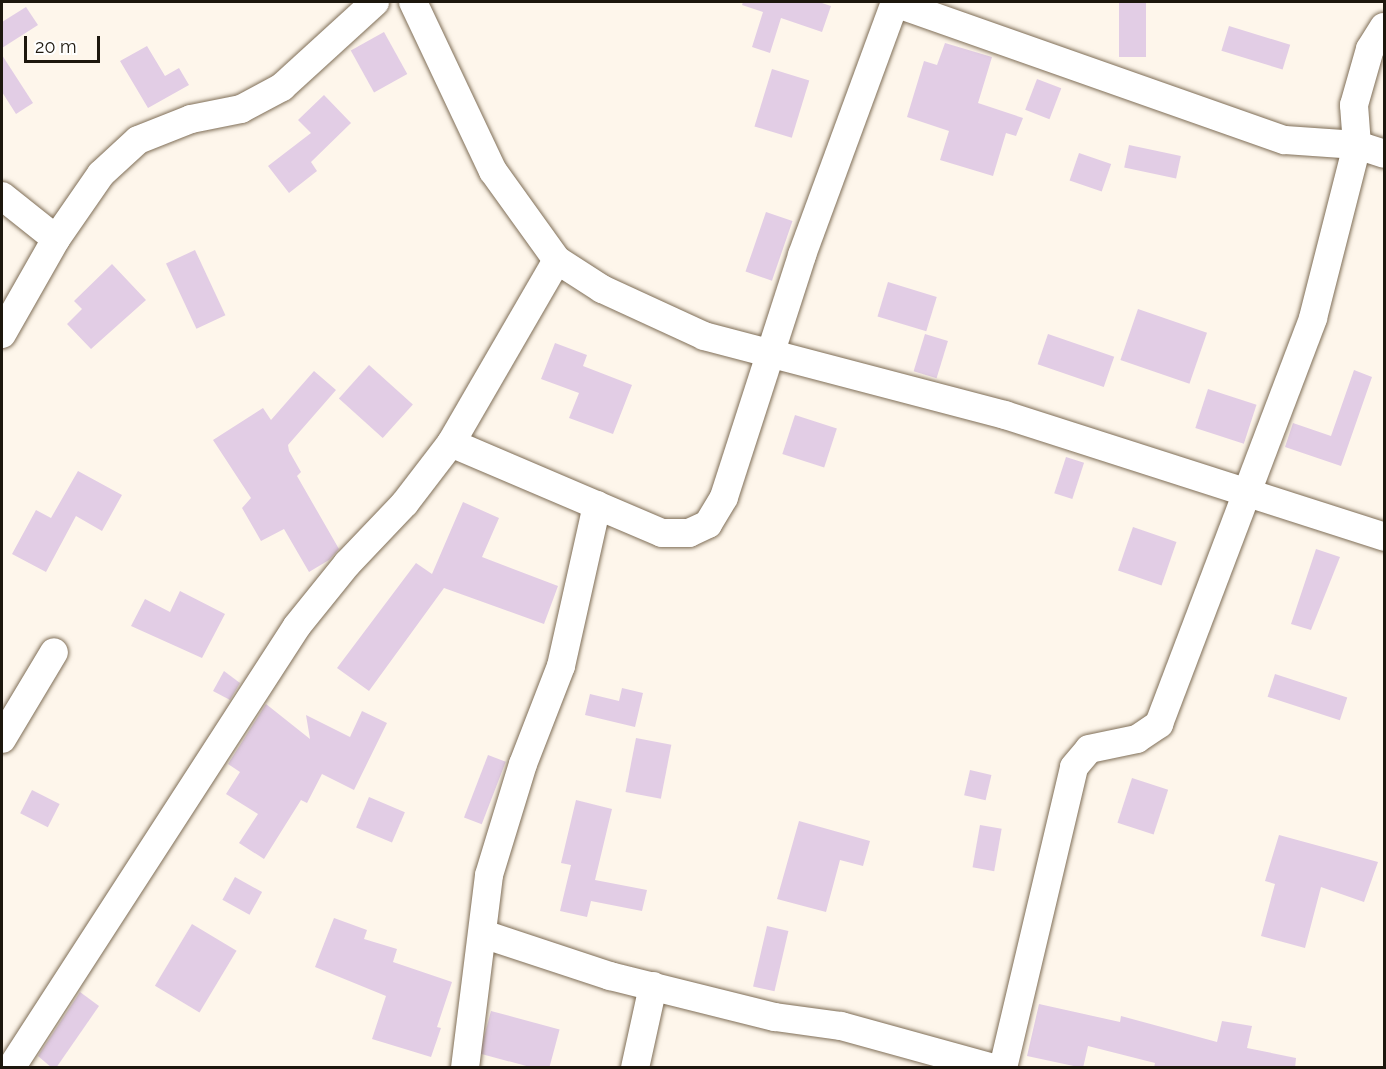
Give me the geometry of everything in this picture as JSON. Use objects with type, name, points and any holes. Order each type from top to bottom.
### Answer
[{"type":"street","points":[[2,334],[56,239],[101,174],[138,140],[190,119],[241,109],[282,87],[375,2]]},
{"type":"street","points":[[413,2],[494,171],[557,260],[643,310],[704,336],[772,356],[1005,415],[1246,490],[1384,537]]},
{"type":"street","points":[[451,443],[662,533],[689,533],[708,524],[724,496],[772,356],[802,255],[895,2],[1285,140],[1357,145],[1384,154]]},
{"type":"street","points":[[1003,1068],[1074,767],[1089,749],[1137,739],[1159,724],[1313,318],[1357,145],[1354,105],[1370,50],[1384,27]]},
{"type":"street","points":[[2,196],[56,239]]},
{"type":"street","points":[[11,1068],[297,626],[347,564],[405,503],[451,443],[557,260]]},
{"type":"street","points":[[465,1068],[489,875],[527,753],[561,666],[597,506]]},
{"type":"street","points":[[2,740],[54,652]]},
{"type":"street","points":[[483,934],[653,987],[775,1017],[841,1026],[994,1068]]},
{"type":"street","points":[[635,1068],[653,987]]},
{"type":"building","points":[[743,2],[819,2],[831,6],[822,32],[781,18],[770,53],[752,47],[763,12],[742,5]]},
{"type":"building","points":[[1119,2],[1146,2],[1146,57],[1119,57]]},
{"type":"building","points":[[26,7],[38,25],[2,48],[2,22]]},
{"type":"building","points":[[1229,26],[1290,45],[1283,70],[1221,51]]},
{"type":"building","points":[[384,32],[407,74],[374,92],[351,50]]},
{"type":"building","points":[[945,43],[992,57],[978,103],[1023,118],[1016,136],[1006,133],[993,176],[940,160],[949,131],[907,117],[924,61],[937,65]]},
{"type":"building","points":[[147,46],[165,76],[179,68],[189,85],[148,108],[120,61]]},
{"type":"building","points":[[2,55],[33,103],[16,114],[2,92]]},
{"type":"building","points":[[772,69],[809,80],[792,138],[754,126]]},
{"type":"building","points":[[1037,79],[1061,88],[1049,119],[1025,110]]},
{"type":"building","points":[[324,95],[351,123],[311,162],[317,171],[289,193],[268,166],[311,133],[298,120]]},
{"type":"building","points":[[1129,145],[1181,156],[1176,179],[1124,167]]},
{"type":"building","points":[[1079,153],[1111,164],[1102,191],[1070,180]]},
{"type":"building","points":[[766,212],[792,221],[772,281],[745,272]]},
{"type":"building","points":[[195,250],[225,315],[196,329],[166,264]]},
{"type":"building","points":[[112,264],[146,300],[91,349],[67,324],[82,309],[74,301]]},
{"type":"building","points":[[888,282],[937,297],[926,331],[877,316]]},
{"type":"building","points":[[1138,309],[1207,333],[1189,384],[1120,360]]},
{"type":"building","points":[[925,334],[948,341],[937,378],[914,371]]},
{"type":"building","points":[[1048,334],[1114,357],[1104,387],[1038,364]]},
{"type":"building","points":[[555,343],[587,355],[583,366],[632,385],[613,434],[569,418],[579,393],[541,379]]},
{"type":"building","points":[[369,365],[413,404],[383,438],[339,398]]},
{"type":"building","points":[[1354,370],[1372,377],[1341,466],[1285,447],[1293,423],[1331,436]]},
{"type":"building","points":[[314,371],[336,390],[288,445],[301,472],[297,476],[339,549],[329,560],[309,572],[284,529],[261,541],[242,508],[251,498],[213,440],[263,408],[271,420]]},
{"type":"building","points":[[1208,389],[1257,405],[1244,444],[1195,428]]},
{"type":"building","points":[[795,415],[837,429],[824,468],[782,454]]},
{"type":"building","points":[[1066,457],[1084,463],[1072,499],[1054,493]]},
{"type":"building","points":[[78,471],[122,495],[102,531],[76,516],[46,572],[12,554],[36,510],[51,518]]},
{"type":"building","points":[[463,502],[499,518],[482,557],[558,586],[544,624],[444,588],[369,691],[337,668],[416,563],[432,574]]},
{"type":"building","points":[[1133,527],[1176,542],[1162,585],[1118,570]]},
{"type":"building","points":[[1316,549],[1340,557],[1311,630],[1291,624]]},
{"type":"building","points":[[180,591],[225,614],[202,658],[131,626],[145,599],[170,612]]},
{"type":"building","points":[[224,671],[240,683],[230,700],[213,691]]},
{"type":"building","points":[[1275,674],[1347,697],[1340,720],[1268,697]]},
{"type":"building","points":[[622,688],[643,693],[635,727],[585,715],[590,694],[619,701]]},
{"type":"building","points":[[266,704],[310,739],[306,715],[350,737],[362,711],[387,723],[354,790],[322,774],[307,803],[301,800],[264,859],[239,843],[258,814],[226,794],[240,772],[228,764]]},
{"type":"building","points":[[636,738],[671,745],[661,799],[626,792]]},
{"type":"building","points":[[488,755],[506,762],[482,824],[464,818]]},
{"type":"building","points":[[970,770],[991,775],[986,800],[964,795]]},
{"type":"building","points":[[1132,778],[1168,790],[1154,834],[1117,823]]},
{"type":"building","points":[[32,790],[60,804],[48,827],[20,813]]},
{"type":"building","points":[[369,797],[405,812],[392,843],[356,827]]},
{"type":"building","points":[[576,800],[612,809],[595,880],[647,890],[642,911],[591,901],[587,917],[560,911],[571,865],[561,863]]},
{"type":"building","points":[[799,821],[870,841],[863,866],[840,860],[826,912],[777,899]]},
{"type":"building","points":[[980,825],[1002,829],[994,871],[973,867]]},
{"type":"building","points":[[1279,835],[1378,862],[1364,902],[1321,887],[1305,948],[1261,936],[1275,884],[1265,881]]},
{"type":"building","points":[[235,877],[262,892],[250,915],[222,900]]},
{"type":"building","points":[[334,918],[367,930],[364,939],[397,949],[393,962],[452,982],[437,1027],[441,1028],[431,1057],[372,1039],[386,996],[315,967]]},
{"type":"building","points":[[192,924],[237,951],[199,1012],[155,986]]},
{"type":"building","points":[[767,926],[788,931],[774,991],[753,986]]},
{"type":"building","points":[[80,992],[99,1006],[56,1068],[52,1068],[38,1056]]},
{"type":"building","points":[[1039,1004],[1120,1022],[1121,1016],[1217,1042],[1222,1021],[1252,1026],[1247,1048],[1296,1058],[1295,1068],[1154,1068],[1155,1063],[1088,1046],[1083,1068],[1027,1056]]},
{"type":"building","points":[[491,1011],[560,1029],[549,1068],[534,1068],[480,1054]]}]
